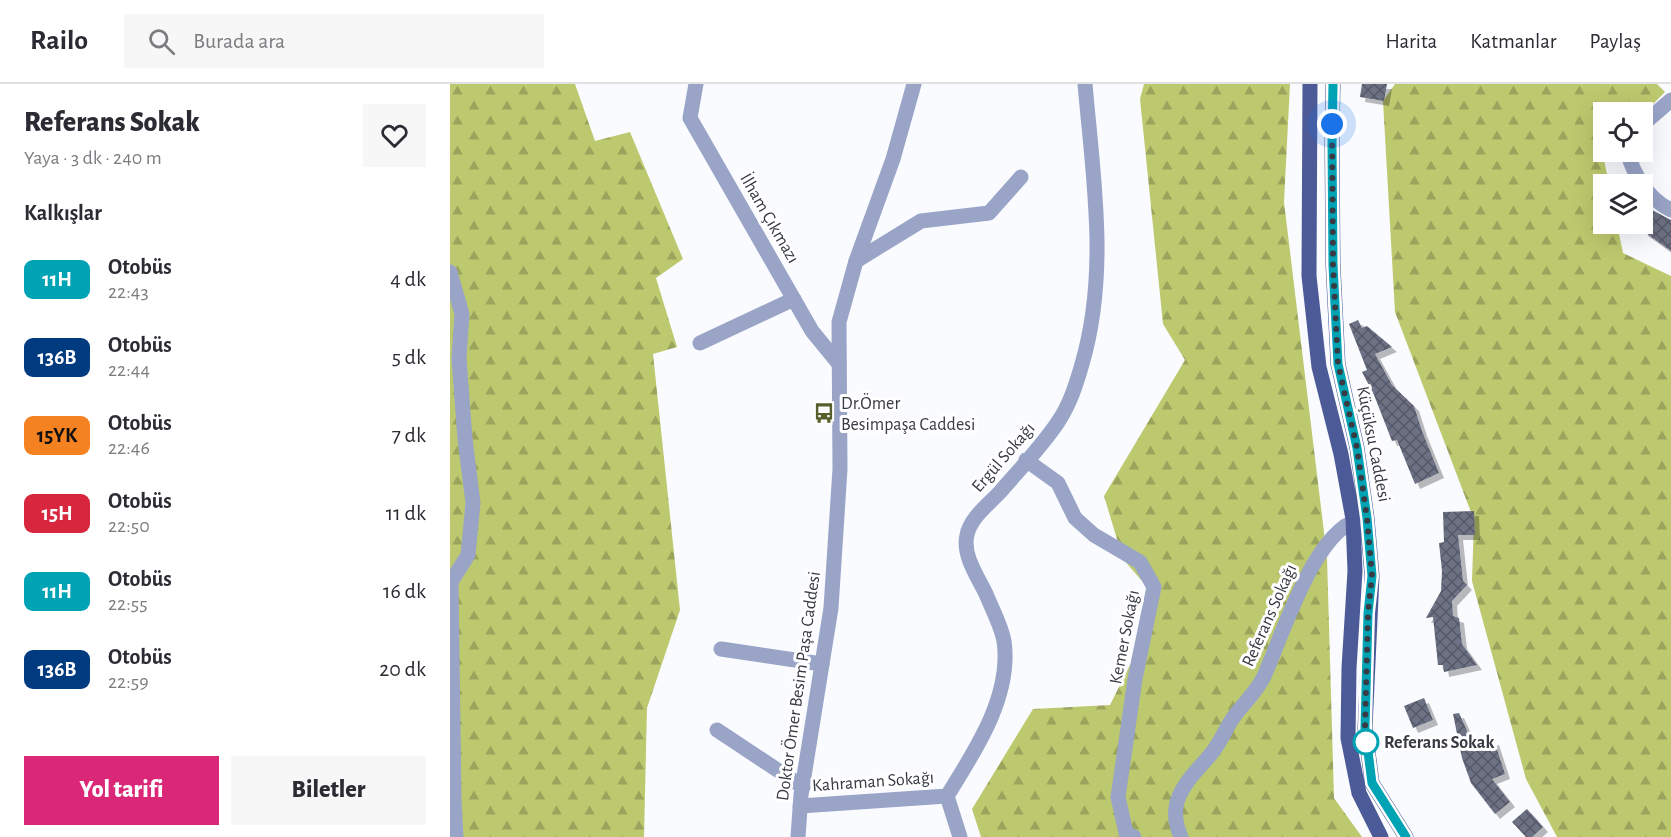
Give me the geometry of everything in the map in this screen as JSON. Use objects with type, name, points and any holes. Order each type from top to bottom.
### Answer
[{"type":"main road","name":"Küçüksu Caddesi","points":[[1310,84],[1309,276],[1319,367],[1360,519],[1372,576],[1368,613],[1365,728],[1372,783],[1406,837]]},
{"type":"main road","name":"Küçüksu Caddesi","points":[[1334,84],[1333,265],[1338,364],[1357,448],[1360,519],[1349,668],[1348,738],[1359,793],[1382,837]]},
{"type":"street","name":"İlham Çıkmazı","points":[[696,84],[690,118],[812,331],[839,364]]},
{"type":"street","name":"Doktor Ömer Besim Paşa Caddesi","points":[[798,837],[800,806],[831,608],[840,469],[839,321],[856,261],[893,159],[914,84]]},
{"type":"street","name":"Ergül Sokağı","points":[[947,796],[981,740],[1003,681],[1004,641],[996,616],[969,558],[966,535],[974,520],[1058,423],[1074,393],[1090,336],[1097,273],[1097,205],[1085,84]]},
{"type":"street","points":[[1653,116],[1671,100]]},
{"type":"street","points":[[1631,162],[1646,190],[1671,210]]},
{"type":"street","points":[[856,261],[921,221],[989,213],[1021,177]]},
{"type":"street","points":[[450,272],[462,314],[459,358],[465,439],[473,503],[468,555],[451,582],[456,837]]},
{"type":"street","points":[[700,343],[794,299]]},
{"type":"street","name":"Kemer Sokağı","points":[[1026,460],[1058,483],[1075,518],[1094,535],[1140,562],[1154,587],[1135,679],[1118,797],[1126,833],[1134,837]]},
{"type":"street","name":"Referans Sokağı","points":[[1181,837],[1176,825],[1177,802],[1185,784],[1213,752],[1234,716],[1264,678],[1291,609],[1322,547],[1360,519]]},
{"type":"street","points":[[721,649],[822,664]]},
{"type":"street","points":[[717,730],[803,787]]},
{"type":"street","points":[[947,796],[960,837]]},
{"type":"street","name":"Kahraman Sokağı","points":[[800,806],[947,796]]},
{"type":"green space","points":[[450,84],[575,84],[595,141],[630,132],[683,259],[656,278],[677,347],[653,354],[680,610],[647,708],[644,837],[450,837]]},
{"type":"green space","points":[[1144,84],[1290,84],[1284,202],[1327,557],[1334,798],[1362,837],[981,837],[972,809],[1033,709],[1110,705],[1131,663],[1148,588],[1123,559],[1104,496],[1185,360],[1163,324],[1140,99]]},
{"type":"green space","points":[[1395,84],[1657,84],[1665,92],[1653,104],[1653,102],[1593,102],[1593,162],[1604,162],[1607,174],[1593,174],[1593,234],[1619,234],[1623,253],[1671,276],[1671,837],[1557,837],[1526,779],[1472,581],[1474,520],[1395,312],[1383,101]]},
{"type":"building","points":[[1362,84],[1387,84],[1384,101],[1360,97]]},
{"type":"building","points":[[1653,211],[1671,220],[1671,251],[1647,234],[1653,234]]},
{"type":"building","points":[[1358,320],[1362,328],[1367,326],[1392,347],[1375,354],[1392,385],[1414,406],[1439,473],[1415,484],[1397,440],[1392,441],[1374,395],[1362,372],[1367,370],[1349,324]]},
{"type":"building","points":[[1474,511],[1475,535],[1458,535],[1463,581],[1467,585],[1452,601],[1453,616],[1459,618],[1462,644],[1477,665],[1444,672],[1443,665],[1438,665],[1433,617],[1426,618],[1441,591],[1442,571],[1439,543],[1444,542],[1443,512]]},
{"type":"building","points":[[1424,698],[1433,720],[1413,728],[1404,706]]},
{"type":"building","points":[[1459,713],[1474,746],[1494,740],[1505,774],[1492,779],[1510,802],[1495,814],[1471,783],[1462,758],[1453,714]]},
{"type":"building","points":[[1527,809],[1543,827],[1532,837],[1526,837],[1512,822]]},
{"type":"bus line","name":"11H","points":[[1333,84],[1333,265],[1338,364],[1357,448],[1372,576],[1368,613],[1365,728],[1372,783],[1400,831],[1406,837]]},
{"type":"place","name":"Dr.Ömer Besimpaşa Caddesi","points":[[824,413]]},
{"type":"place","name":"Referans Sokak","points":[[1366,742]]},
{"type":"route","points":[[1332,124],[1333,265],[1338,364],[1357,448],[1372,576],[1368,613],[1365,728],[1367,747],[1366,742]]}]
